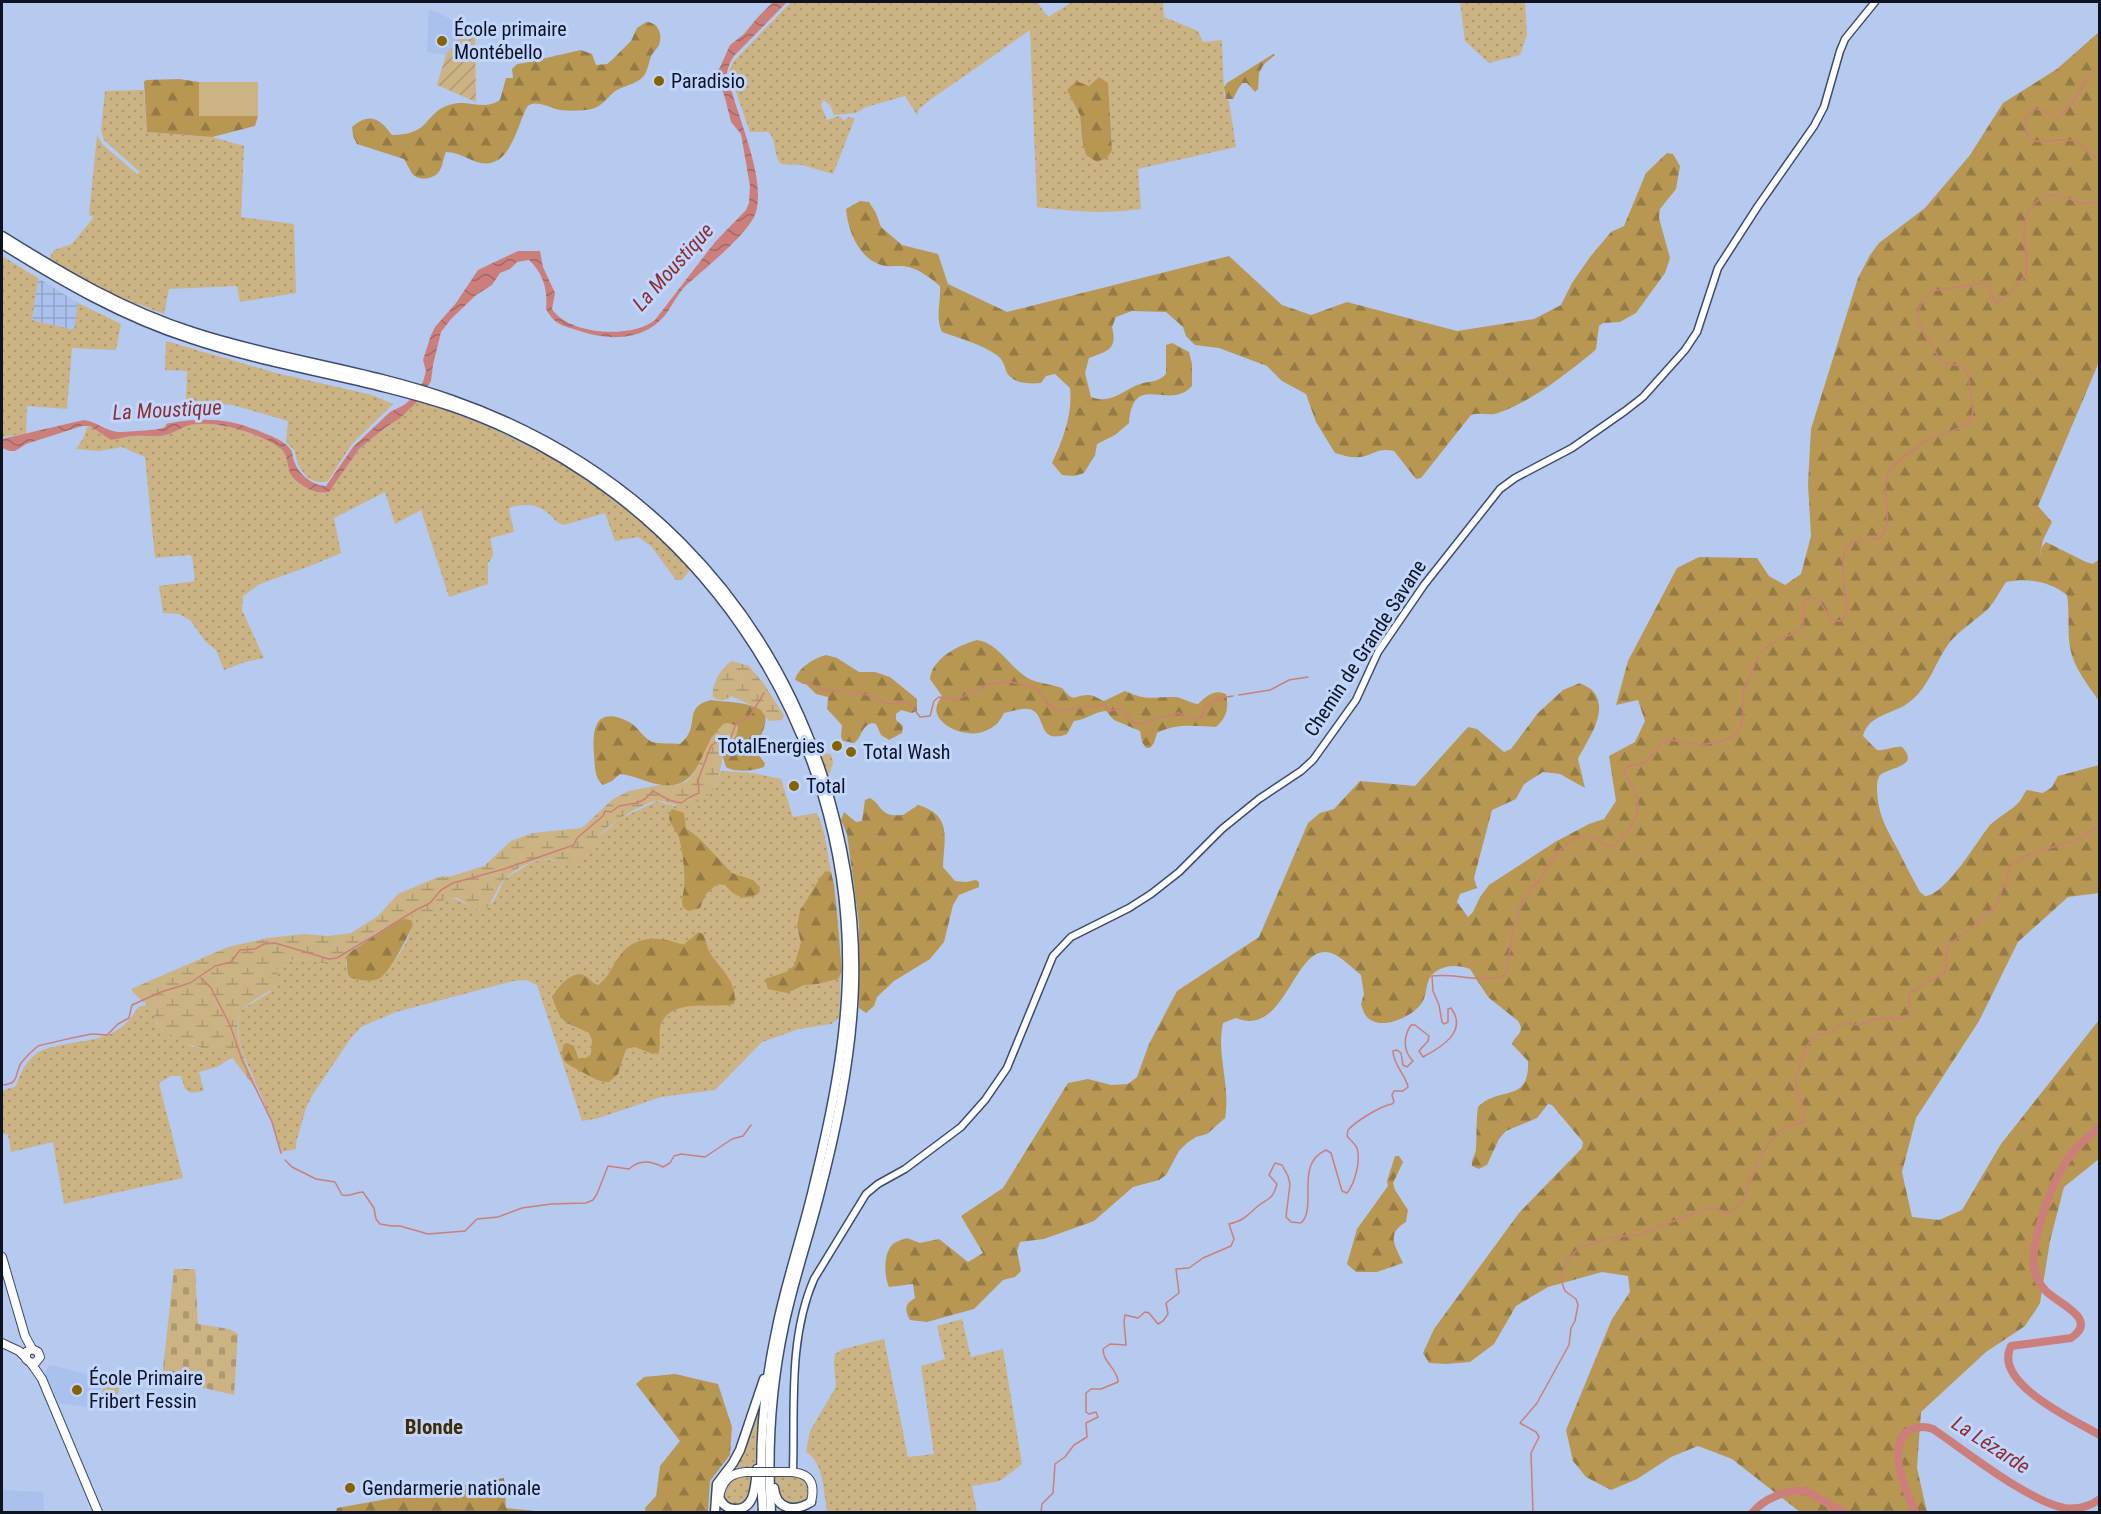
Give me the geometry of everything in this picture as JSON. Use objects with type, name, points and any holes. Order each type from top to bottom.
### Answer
[{"type":"highway","points":[[2,236],[71,279],[156,320],[240,346],[488,414],[562,451],[605,478],[661,522],[698,558],[748,622],[780,675],[817,759],[838,830],[848,882],[854,946],[853,1007],[846,1066],[820,1192],[783,1329],[775,1377],[771,1425],[771,1512]]},
{"type":"highway","points":[[2,244],[58,279],[106,305],[152,325],[233,351],[410,391]]},
{"type":"highway","points":[[427,396],[484,420],[559,457],[593,477],[656,527],[683,554],[738,619],[774,678],[794,718],[825,807],[839,865],[847,949],[845,1022],[840,1062],[815,1183],[786,1290],[772,1353],[755,1491],[752,1500],[743,1508],[726,1507],[719,1498]]},
{"type":"highway","points":[[719,1511],[717,1484],[740,1450],[772,1353]]},
{"type":"highway","points":[[763,1512],[764,1418]]},
{"type":"highway","points":[[771,1425],[774,1440],[774,1486],[777,1500],[791,1508],[802,1507],[810,1502]]},
{"type":"highway","points":[[804,1512],[810,1502]]},
{"type":"main road","points":[[2,1257],[25,1336],[32,1349],[38,1352],[31,1360]]},
{"type":"main road","points":[[2,1343],[19,1350],[31,1360]]},
{"type":"main road","points":[[32,1349],[28,1350],[31,1360],[42,1379],[98,1512]]},
{"type":"main road","points":[[719,1511],[722,1487],[733,1474],[746,1472],[804,1474],[810,1481],[812,1492],[810,1502]]},
{"type":"street","name":"Chemin de Grande Savane","points":[[793,1472],[795,1365],[809,1292],[814,1279],[866,1194],[878,1184],[905,1169],[961,1127],[985,1100],[1007,1068],[1053,956],[1066,941],[1078,932],[1144,899],[1179,872],[1222,829],[1313,760],[1356,700],[1378,652],[1424,585],[1500,489],[1515,478],[1572,448],[1625,411],[1643,396],[1685,350],[1697,332],[1718,268],[1815,126],[1824,107],[1845,39],[1875,2]]},
{"type":"shaded area","name":"École primaire Montébello","points":[[429,10],[466,28],[446,55],[427,52]]},
{"type":"shaded area","points":[[38,278],[78,303],[74,330],[32,320]]},
{"type":"shaded area","name":"École Primaire Fribert Fessin","points":[[49,1365],[104,1378],[97,1408],[59,1403],[45,1372]]},
{"type":"shaded area","points":[[2,1490],[43,1492],[44,1512],[2,1512]]},
{"type":"green space","points":[[791,2],[1037,2],[1048,17],[1072,2],[1163,2],[1164,17],[1198,31],[1203,42],[1222,40],[1224,95],[1229,101],[1236,147],[1138,169],[1141,209],[1089,212],[1037,207],[1030,30],[930,100],[919,109],[917,115],[905,96],[866,107],[856,113],[834,115],[830,105],[823,100],[821,105],[827,120],[839,116],[845,121],[848,117],[855,118],[833,174],[802,165],[781,164],[769,132],[750,132],[729,72],[733,62]],"holes":[[[1099,77],[1108,84],[1112,150],[1082,138],[1080,115],[1067,89],[1089,86]]]},
{"type":"green space","points":[[1460,2],[1525,2],[1527,35],[1520,55],[1489,63],[1465,41]]},
{"type":"green space","points":[[646,22],[654,24],[659,29],[660,41],[642,78],[614,92],[602,104],[592,109],[560,110],[540,104],[529,105],[509,148],[498,160],[491,163],[478,162],[446,152],[438,173],[430,178],[421,178],[411,172],[404,159],[357,144],[353,136],[352,127],[369,118],[379,121],[392,135],[405,134],[414,132],[435,113],[449,105],[462,103],[487,105],[500,100],[506,78],[513,78],[512,69],[517,64],[581,50],[592,54],[596,65],[607,64],[631,41],[637,28]]},
{"type":"green space","points":[[465,30],[475,34],[476,102],[437,85],[446,55]]},
{"type":"green space","points":[[2099,32],[2099,362],[2038,506],[2052,522],[2043,540],[2039,559],[2046,542],[2093,564],[2098,560],[2099,555],[2099,701],[2074,662],[2069,641],[2067,595],[2053,586],[2038,582],[2023,580],[2006,582],[1988,609],[1950,642],[1918,694],[1905,705],[1877,718],[1866,728],[1863,736],[1877,750],[1902,747],[1907,754],[1906,763],[1884,772],[1878,778],[1878,798],[1886,828],[1920,892],[1925,896],[1942,887],[1990,825],[2016,805],[2027,790],[2043,793],[2052,787],[2058,776],[2099,765],[2099,893],[2068,897],[2018,942],[1979,1021],[1916,1118],[1902,1172],[1912,1217],[1939,1220],[1962,1210],[2001,1144],[2099,1020],[2099,1159],[2064,1187],[2050,1241],[2040,1303],[2025,1326],[1986,1352],[1921,1412],[1917,1468],[1927,1512],[1800,1512],[1732,1459],[1698,1446],[1671,1457],[1637,1479],[1611,1490],[1586,1477],[1573,1461],[1566,1430],[1612,1319],[1630,1292],[1628,1276],[1602,1272],[1548,1287],[1516,1306],[1494,1344],[1470,1362],[1429,1363],[1423,1353],[1434,1329],[1519,1213],[1582,1148],[1583,1142],[1552,1105],[1548,1104],[1537,1118],[1506,1131],[1499,1139],[1487,1165],[1479,1169],[1472,1166],[1476,1150],[1478,1107],[1486,1100],[1519,1089],[1527,1074],[1528,1061],[1512,1044],[1521,1028],[1518,1021],[1488,997],[1470,969],[1461,967],[1448,966],[1439,969],[1430,978],[1419,1007],[1405,1017],[1381,1023],[1367,1017],[1363,1011],[1361,1004],[1364,994],[1361,975],[1335,955],[1318,953],[1308,961],[1267,1015],[1253,1021],[1236,1018],[1223,1023],[1221,1047],[1226,1094],[1225,1118],[1207,1134],[1187,1143],[1179,1151],[1166,1175],[1159,1180],[1133,1187],[1094,1221],[1044,1239],[1020,1242],[1017,1251],[1021,1271],[1015,1277],[1003,1280],[974,1309],[927,1322],[910,1320],[906,1307],[915,1298],[913,1284],[889,1287],[887,1282],[886,1259],[893,1244],[907,1238],[920,1243],[939,1239],[968,1262],[983,1253],[961,1216],[1003,1188],[1068,1083],[1088,1079],[1111,1085],[1128,1084],[1137,1077],[1149,1044],[1177,991],[1259,937],[1308,823],[1320,813],[1334,809],[1360,781],[1415,786],[1468,727],[1477,729],[1504,752],[1511,749],[1538,713],[1563,690],[1580,683],[1592,690],[1599,707],[1595,725],[1578,759],[1585,788],[1560,774],[1543,772],[1524,784],[1516,799],[1492,810],[1474,878],[1477,888],[1460,894],[1457,902],[1468,917],[1489,885],[1555,842],[1589,824],[1604,819],[1616,801],[1609,756],[1635,742],[1645,721],[1638,700],[1616,705],[1628,661],[1677,568],[1699,557],[1757,558],[1769,576],[1785,585],[1801,574],[1811,536],[1808,484],[1811,429],[1858,278],[1870,255],[1879,243],[1925,208],[1970,155],[2003,103],[2057,69]]},
{"type":"green space","points":[[1273,54],[1275,55],[1264,64],[1259,73],[1258,89],[1255,92],[1247,83],[1242,83],[1233,99],[1226,99],[1224,87],[1227,83]]},
{"type":"green space","points":[[1099,77],[1108,83],[1112,150],[1107,158],[1097,162],[1086,155],[1080,115],[1067,90],[1076,81],[1089,86]]},
{"type":"green space","points":[[179,79],[199,82],[200,116],[258,116],[255,126],[212,137],[147,132],[144,82],[146,80]]},
{"type":"green space","points":[[199,82],[258,82],[258,116],[199,116]]},
{"type":"green space","points":[[144,90],[147,132],[212,137],[244,146],[241,217],[294,224],[296,293],[240,302],[237,286],[169,289],[164,314],[113,295],[49,259],[54,250],[72,244],[94,217],[89,215],[97,135],[103,145],[137,174],[140,172],[104,140],[101,130],[105,91]]},
{"type":"green space","points":[[1667,153],[1673,154],[1680,166],[1676,189],[1660,209],[1659,218],[1670,258],[1665,273],[1636,313],[1620,322],[1603,323],[1599,326],[1596,349],[1559,379],[1536,394],[1498,413],[1471,415],[1421,478],[1416,479],[1394,451],[1382,450],[1358,457],[1335,453],[1316,422],[1306,394],[1282,381],[1267,366],[1219,348],[1195,345],[1186,336],[1183,327],[1166,312],[1132,311],[1116,317],[1112,327],[1113,341],[1110,348],[1089,358],[1085,373],[1091,397],[1111,398],[1140,384],[1163,377],[1166,374],[1166,345],[1172,343],[1189,352],[1192,364],[1192,386],[1183,393],[1145,395],[1137,399],[1132,407],[1129,423],[1115,435],[1097,444],[1095,455],[1084,473],[1074,476],[1062,475],[1052,463],[1066,426],[1070,407],[1070,388],[1055,374],[1046,376],[1041,383],[1018,381],[1010,377],[1004,364],[992,352],[942,332],[939,315],[940,286],[913,268],[885,266],[869,258],[862,252],[853,236],[846,209],[860,201],[869,202],[881,227],[902,245],[938,254],[948,284],[1007,312],[1229,256],[1282,305],[1311,315],[1347,302],[1457,331],[1534,319],[1561,305],[1572,283],[1590,257],[1611,232],[1624,226],[1646,173]]},
{"type":"green space","points":[[2,256],[38,278],[32,320],[74,330],[78,303],[121,324],[116,350],[72,348],[67,409],[27,406],[26,434],[2,437]]},
{"type":"green space","points":[[166,341],[276,373],[372,395],[393,404],[352,444],[328,481],[315,481],[301,470],[295,451],[286,442],[288,421],[233,405],[186,401],[187,371],[165,370]]},
{"type":"green space","points":[[419,400],[486,425],[560,462],[643,519],[691,568],[682,580],[676,580],[651,546],[638,537],[615,541],[605,513],[564,525],[539,507],[521,505],[509,509],[514,532],[491,538],[493,553],[488,563],[488,584],[449,597],[421,510],[395,524],[385,492],[334,518],[341,553],[260,584],[243,596],[242,610],[264,658],[224,670],[216,650],[205,641],[190,620],[179,614],[163,613],[159,586],[195,581],[192,556],[155,558],[145,457],[122,447],[99,451],[76,449],[87,427],[90,426],[111,440],[131,436],[162,436],[197,424],[222,425],[248,432],[280,448],[285,453],[293,477],[302,485],[324,493],[329,492],[359,449],[399,419]]},
{"type":"green space","points":[[977,640],[991,646],[1026,677],[1062,688],[1074,698],[1091,695],[1104,701],[1125,691],[1145,697],[1177,697],[1198,704],[1204,698],[1218,692],[1226,694],[1226,712],[1223,720],[1216,727],[1179,726],[1157,733],[1150,748],[1146,748],[1142,742],[1140,731],[1114,720],[1106,711],[1074,721],[1067,734],[1057,736],[1046,732],[1038,715],[1028,709],[1004,713],[996,725],[985,731],[961,732],[942,721],[937,713],[937,705],[942,696],[930,679],[941,659],[962,645]]},
{"type":"green space","points":[[826,655],[837,658],[859,672],[875,672],[890,677],[917,699],[917,711],[912,713],[901,710],[896,714],[896,720],[903,726],[902,733],[889,740],[881,735],[876,724],[872,723],[854,743],[843,741],[842,725],[827,709],[828,697],[816,694],[807,685],[795,680],[799,671],[807,664]]},
{"type":"green space","points":[[732,661],[749,666],[764,684],[784,716],[782,720],[769,721],[760,709],[731,696],[722,700],[713,697],[718,676]]},
{"type":"green space","points":[[711,700],[747,704],[763,712],[765,722],[758,751],[765,763],[764,767],[745,771],[726,767],[723,757],[734,740],[712,737],[691,775],[676,785],[652,783],[620,774],[603,785],[600,782],[596,771],[594,737],[595,729],[602,719],[608,716],[627,721],[652,742],[680,744],[690,731],[697,707]]},
{"type":"green space","points":[[723,724],[738,726],[738,730],[723,757],[718,781],[711,792],[695,803],[680,806],[663,801],[651,802],[615,821],[578,862],[570,864],[546,859],[524,865],[503,881],[486,909],[473,908],[457,898],[446,898],[427,916],[408,918],[378,931],[341,960],[332,963],[295,959],[280,962],[277,970],[278,983],[244,1008],[239,1016],[239,1038],[242,1050],[259,1093],[228,1052],[200,1048],[167,1032],[159,1025],[151,1009],[131,989],[228,947],[268,938],[304,934],[328,936],[351,933],[378,916],[398,894],[438,877],[452,876],[484,866],[511,841],[533,833],[582,828],[613,799],[629,791],[659,785],[677,785],[687,781],[694,773],[712,737]]},
{"type":"green space","points":[[818,750],[831,755],[833,763],[828,778]]},
{"type":"green space","points":[[721,771],[753,773],[781,779],[793,817],[817,813],[826,842],[839,926],[839,1018],[831,1024],[799,1029],[762,1042],[715,1090],[661,1097],[599,1118],[582,1121],[537,985],[526,980],[513,981],[396,1012],[361,1027],[313,1094],[306,1108],[296,1149],[282,1152],[273,1124],[243,1053],[238,1022],[241,1010],[270,992],[280,962],[297,960],[323,963],[346,956],[346,966],[381,977],[402,950],[409,935],[411,920],[402,918],[427,916],[446,898],[459,900],[479,910],[493,902],[505,879],[530,863],[544,859],[568,863],[585,856],[596,839],[619,819],[657,801],[675,806],[716,785]]},
{"type":"green space","points":[[870,798],[890,815],[903,815],[918,805],[937,815],[944,829],[943,867],[955,881],[976,880],[979,882],[979,887],[959,895],[953,905],[944,942],[930,959],[894,981],[877,997],[874,1006],[866,1013],[859,1008],[859,924],[847,834],[841,820],[844,812],[856,822],[862,821],[865,800]]},
{"type":"green space","points":[[672,809],[684,813],[686,828],[699,838],[732,873],[753,880],[760,887],[758,894],[740,897],[725,885],[717,884],[706,894],[700,908],[688,911],[683,907],[683,861],[678,835],[670,823],[669,817]]},
{"type":"green space","points":[[826,871],[831,872],[834,885],[842,971],[838,979],[804,985],[787,993],[768,989],[765,979],[786,972],[794,966],[801,943],[797,926],[800,911]]},
{"type":"green space","points":[[402,918],[411,920],[413,924],[389,969],[380,978],[373,980],[351,978],[348,974],[346,956]]},
{"type":"green space","points":[[699,932],[704,935],[710,953],[731,983],[735,997],[734,1004],[683,1007],[674,1010],[661,1024],[659,1052],[653,1054],[635,1047],[626,1049],[618,1074],[609,1082],[595,1079],[563,1059],[564,1044],[574,1046],[578,1058],[586,1058],[591,1054],[592,1040],[589,1033],[569,1024],[562,1018],[552,997],[567,979],[582,975],[598,985],[608,975],[621,954],[634,943],[658,939],[683,945]]},
{"type":"green space","points":[[146,1005],[152,1009],[157,1024],[193,1047],[228,1052],[233,1057],[217,1067],[199,1072],[204,1091],[191,1093],[185,1089],[181,1076],[171,1076],[159,1083],[183,1178],[64,1204],[53,1142],[11,1152],[8,1134],[2,1134],[2,1091],[16,1086],[26,1064],[38,1052],[113,1033],[122,1027],[138,1007]]},
{"type":"green space","points":[[1395,1156],[1399,1156],[1403,1162],[1393,1183],[1408,1210],[1406,1222],[1394,1236],[1395,1246],[1403,1263],[1377,1272],[1356,1272],[1347,1264],[1357,1229],[1388,1186],[1387,1181]]},
{"type":"green space","points":[[174,1269],[195,1269],[198,1324],[229,1329],[238,1334],[234,1395],[162,1378]]},
{"type":"green space","points":[[962,1319],[971,1357],[1003,1349],[1022,1464],[1000,1481],[972,1486],[977,1512],[827,1512],[820,1470],[812,1456],[806,1452],[810,1431],[836,1387],[835,1354],[843,1349],[884,1339],[908,1457],[934,1454],[921,1366],[945,1359],[937,1326]]},
{"type":"green space","points":[[675,1374],[718,1384],[732,1427],[730,1455],[710,1481],[708,1512],[646,1512],[645,1508],[656,1496],[660,1466],[680,1441],[636,1384],[644,1377]]},
{"type":"green space","points":[[105,1382],[120,1386],[114,1408],[99,1404]]},
{"type":"green space","points":[[760,1403],[755,1468],[733,1467]]},
{"type":"green space","points":[[754,1475],[750,1495],[743,1505],[731,1507],[723,1500],[726,1488],[732,1481]]},
{"type":"green space","points":[[775,1475],[795,1476],[803,1480],[808,1491],[805,1503],[787,1505],[776,1492]]},
{"type":"green space","points":[[504,1478],[506,1508],[545,1512],[336,1512],[337,1508]]},
{"type":"water","points":[[773,2],[787,2],[734,56],[727,74],[729,88],[755,168],[758,199],[756,212],[737,239],[687,284],[666,314],[649,329],[628,336],[605,337],[561,325],[549,315],[546,309],[545,289],[538,270],[529,260],[517,262],[510,269],[500,273],[492,285],[476,295],[451,319],[441,332],[431,381],[416,403],[359,449],[329,492],[324,493],[297,481],[290,473],[285,453],[271,442],[248,432],[222,425],[197,424],[164,435],[131,436],[111,440],[90,426],[82,426],[26,444],[15,451],[2,448],[2,439],[84,420],[118,432],[160,429],[167,424],[182,421],[224,421],[245,426],[280,440],[291,450],[303,476],[312,482],[326,486],[353,447],[390,412],[410,400],[423,382],[426,371],[423,360],[431,335],[478,270],[518,251],[540,251],[543,267],[555,293],[552,309],[560,318],[586,329],[616,332],[644,326],[655,320],[715,242],[746,210],[749,203],[750,186],[741,134],[731,122],[722,89],[716,85],[717,74],[730,45],[744,34]]},
{"type":"waterway","points":[[2100,68],[2090,75],[2075,99],[2059,117],[2034,109],[2026,116],[2028,137],[2033,141],[2077,142],[2100,162]]},
{"type":"waterway","points":[[1041,1512],[1042,1504],[1053,1493],[1055,1464],[1065,1457],[1074,1445],[1087,1437],[1086,1423],[1098,1417],[1096,1412],[1089,1414],[1086,1412],[1086,1393],[1091,1389],[1101,1389],[1118,1382],[1116,1373],[1105,1358],[1103,1349],[1110,1344],[1126,1345],[1125,1315],[1138,1318],[1145,1312],[1149,1313],[1158,1324],[1163,1321],[1168,1314],[1166,1303],[1179,1293],[1176,1269],[1189,1268],[1203,1258],[1231,1246],[1234,1239],[1229,1224],[1245,1217],[1274,1193],[1277,1184],[1269,1175],[1275,1163],[1282,1165],[1288,1176],[1290,1184],[1286,1217],[1291,1222],[1301,1223],[1306,1216],[1311,1165],[1316,1156],[1326,1150],[1331,1153],[1342,1191],[1347,1193],[1355,1178],[1358,1165],[1357,1148],[1347,1136],[1348,1130],[1368,1115],[1392,1104],[1394,1091],[1403,1091],[1408,1087],[1395,1061],[1393,1051],[1397,1050],[1401,1053],[1403,1065],[1407,1067],[1413,1061],[1407,1053],[1405,1044],[1411,1025],[1415,1025],[1429,1036],[1428,1041],[1419,1051],[1423,1057],[1445,1043],[1455,1031],[1455,1016],[1451,1008],[1448,1009],[1448,1022],[1444,1024],[1442,1022],[1439,1005],[1433,991],[1432,976],[1485,979],[1503,976],[1507,971],[1514,927],[1522,903],[1557,853],[1569,842],[1584,836],[1613,846],[1634,822],[1638,799],[1625,769],[1645,763],[1662,743],[1672,740],[1700,745],[1723,741],[1736,734],[1743,717],[1743,693],[1759,654],[1774,642],[1801,630],[1804,600],[1818,599],[1832,620],[1840,621],[1846,615],[1844,551],[1854,541],[1878,539],[1884,531],[1887,522],[1886,482],[1888,473],[1894,465],[1924,443],[1961,427],[1973,412],[1968,373],[1960,366],[1941,362],[1919,322],[1918,312],[1923,299],[1932,291],[1983,283],[1988,286],[1996,303],[2003,300],[2026,275],[2024,226],[2027,215],[2035,203],[2043,197],[2052,195],[2084,203],[2092,203],[2100,199]]},
{"type":"waterway","points":[[1239,695],[1270,690],[1289,680],[1308,677]]},
{"type":"waterway","points":[[802,683],[809,682],[821,690],[862,693],[888,704],[906,702],[920,717],[930,716],[934,701],[939,697],[958,700],[989,684],[1011,682],[1036,688],[1050,706],[1059,711],[1105,705],[1110,711],[1121,708],[1134,723],[1144,723],[1178,713],[1195,719],[1201,718],[1206,705],[1221,698],[1233,696]]},
{"type":"waterway","points":[[2,1085],[14,1081],[21,1063],[38,1046],[89,1034],[107,1035],[118,1024],[129,1018],[132,1005],[161,992],[190,983],[215,966],[231,962],[240,950],[255,949],[264,944],[275,943],[329,959],[337,958],[430,903],[441,890],[453,883],[504,869],[574,845],[577,838],[603,816],[605,811],[611,812],[619,806],[637,803],[653,791],[669,800],[681,803],[699,793],[698,780],[711,746],[716,742],[730,739],[736,724],[750,716],[764,693]]},
{"type":"waterway","points":[[1533,1512],[1531,1453],[1539,1437],[1536,1432],[1520,1423],[1537,1403],[1569,1345],[1578,1305],[1576,1299],[1565,1291],[1562,1283],[1561,1276],[1567,1261],[1581,1247],[1614,1237],[1637,1235],[1708,1208],[1727,1213],[1738,1207],[1745,1196],[1755,1167],[1772,1140],[1788,1126],[1804,1121],[1802,1103],[1796,1090],[1796,1079],[1806,1047],[1812,1039],[1818,1035],[1830,1033],[1840,1025],[1847,1023],[1859,1025],[1879,1018],[1899,1019],[1909,1015],[1911,992],[1944,973],[1948,945],[1969,930],[1997,904],[2011,865],[2032,853],[2080,838],[2100,823]]},
{"type":"waterway","points":[[201,978],[211,988],[230,1025],[242,1060],[272,1122],[281,1153]]},
{"type":"waterway","points":[[285,1160],[292,1167],[316,1179],[335,1182],[342,1195],[363,1192],[374,1208],[376,1219],[380,1224],[400,1226],[428,1234],[465,1231],[477,1219],[498,1217],[522,1208],[586,1203],[593,1200],[597,1194],[608,1166],[629,1169],[646,1162],[663,1167],[670,1163],[674,1156],[681,1154],[705,1157],[732,1139],[743,1136],[751,1125]]},
{"type":"waterway","name":"La Lézarde","points":[[2100,1127],[2076,1149],[2059,1173],[2048,1199],[2035,1244],[2035,1271],[2040,1284],[2079,1317],[2081,1324],[2079,1331],[2071,1338],[2011,1346],[2008,1360],[2013,1373],[2039,1399],[2100,1435]]},
{"type":"waterway","name":"La Lézarde","points":[[1915,1512],[1903,1481],[1898,1457],[1902,1437],[1910,1430],[1921,1427],[1933,1429],[2014,1485],[2049,1503],[2074,1509],[2087,1506],[2100,1499]]},
{"type":"waterway","name":"La Lézarde","points":[[1753,1512],[1772,1498],[1797,1491],[1812,1494],[1845,1512]]},
{"type":"place","name":"École primaire Montébello","points":[[442,41]]},
{"type":"place","name":"Paradisio","points":[[659,81]]},
{"type":"place","name":"TotalEnergies","points":[[837,746]]},
{"type":"place","name":"Total Wash","points":[[851,752]]},
{"type":"place","name":"Total","points":[[794,786]]},
{"type":"place","name":"École Primaire Fribert Fessin","points":[[77,1390]]},
{"type":"place","name":"Gendarmerie nationale","points":[[350,1488]]},
{"type":"district","name":"Blonde","points":[[434,1427]]},
{"type":"water label","name":"La Moustique","points":[[673,267]]},
{"type":"water label","name":"La Moustique","points":[[167,410]]}]
